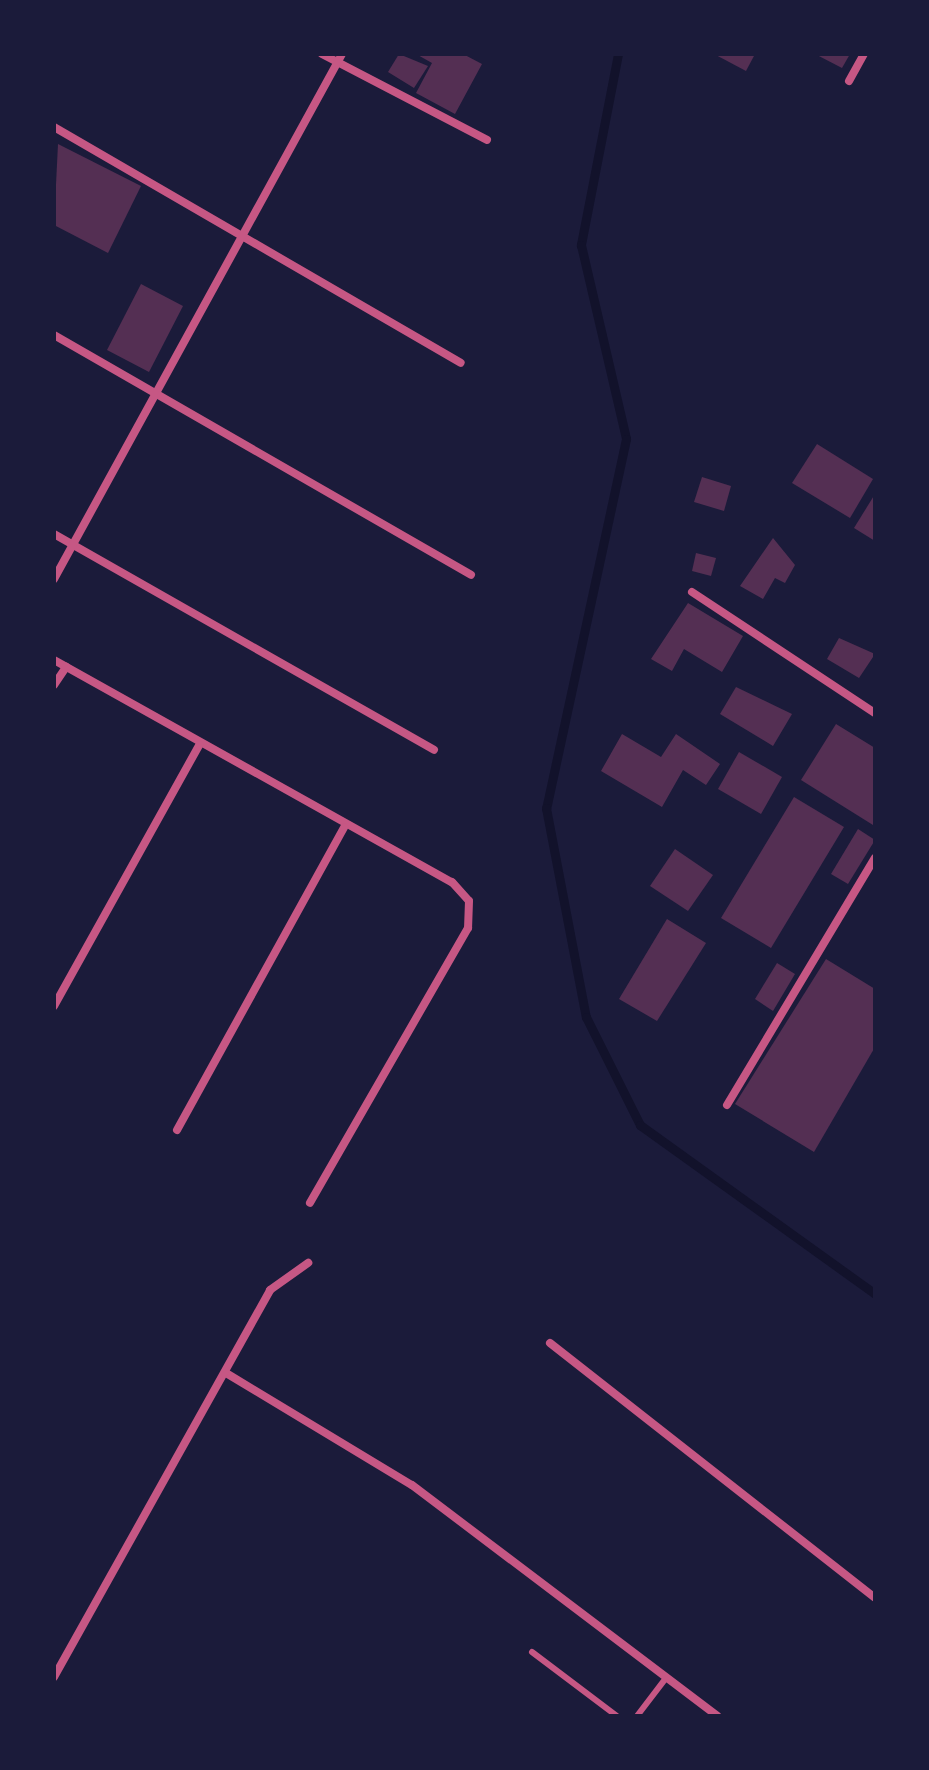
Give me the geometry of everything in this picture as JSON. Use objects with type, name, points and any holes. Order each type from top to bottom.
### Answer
[{"type":"street","points":[[322,54],[339,58],[487,140]]},
{"type":"street","points":[[849,81],[864,54]]},
{"type":"street","points":[[54,579],[339,58]]},
{"type":"street","points":[[54,127],[242,239],[461,363]]},
{"type":"street","points":[[54,335],[471,575]]},
{"type":"street","points":[[54,534],[434,750]]},
{"type":"street","points":[[692,592],[874,708]]},
{"type":"street","points":[[54,660],[344,827],[452,882],[469,901],[468,928],[310,1203]]},
{"type":"street","points":[[54,685],[66,667]]},
{"type":"street","points":[[54,1006],[199,745]]},
{"type":"street","points":[[177,1130],[344,827]]},
{"type":"street","points":[[727,1105],[875,858]]},
{"type":"street","points":[[54,1677],[270,1290],[308,1263]]},
{"type":"street","points":[[550,1343],[875,1598]]},
{"type":"street","points":[[226,1373],[412,1485],[717,1716]]},
{"type":"lane","points":[[532,1652],[617,1716]]},
{"type":"lane","points":[[637,1716],[666,1678]]},
{"type":"building","points":[[399,54],[428,66],[414,88],[388,72]]},
{"type":"building","points":[[416,54],[463,54],[482,64],[455,114],[416,93],[432,63]]},
{"type":"building","points":[[714,54],[755,54],[746,71]]},
{"type":"building","points":[[815,54],[850,54],[842,68]]},
{"type":"building","points":[[58,144],[141,186],[108,253],[54,225]]},
{"type":"building","points":[[141,284],[183,306],[149,372],[107,350]]},
{"type":"building","points":[[817,444],[873,479],[850,518],[792,483]]},
{"type":"building","points":[[702,477],[731,486],[724,511],[694,502]]},
{"type":"building","points":[[875,494],[875,541],[854,528]]},
{"type":"building","points":[[773,538],[795,565],[785,583],[775,578],[763,599],[740,586]]},
{"type":"building","points":[[696,553],[716,558],[711,576],[692,571]]},
{"type":"building","points":[[688,603],[743,636],[722,672],[684,649],[672,671],[651,659]]},
{"type":"building","points":[[839,638],[875,654],[859,678],[827,659]]},
{"type":"building","points":[[736,687],[792,714],[773,746],[720,714]]},
{"type":"building","points":[[836,724],[875,748],[873,825],[801,780]]},
{"type":"building","points":[[622,734],[661,757],[676,734],[720,764],[706,785],[683,770],[662,807],[601,771]]},
{"type":"building","points":[[739,752],[782,777],[761,814],[718,789]]},
{"type":"building","points":[[794,797],[844,827],[771,948],[721,918]]},
{"type":"building","points":[[858,829],[875,840],[848,884],[831,874]]},
{"type":"building","points":[[675,849],[713,875],[688,911],[650,886]]},
{"type":"building","points":[[667,919],[706,943],[657,1021],[619,999]]},
{"type":"building","points":[[826,959],[875,989],[875,1047],[814,1152],[735,1104]]},
{"type":"building","points":[[777,963],[795,974],[773,1011],[755,999]]},
{"type":"waterway","points":[[618,54],[581,245],[626,439],[546,808],[586,1017],[640,1125],[875,1294]]}]
